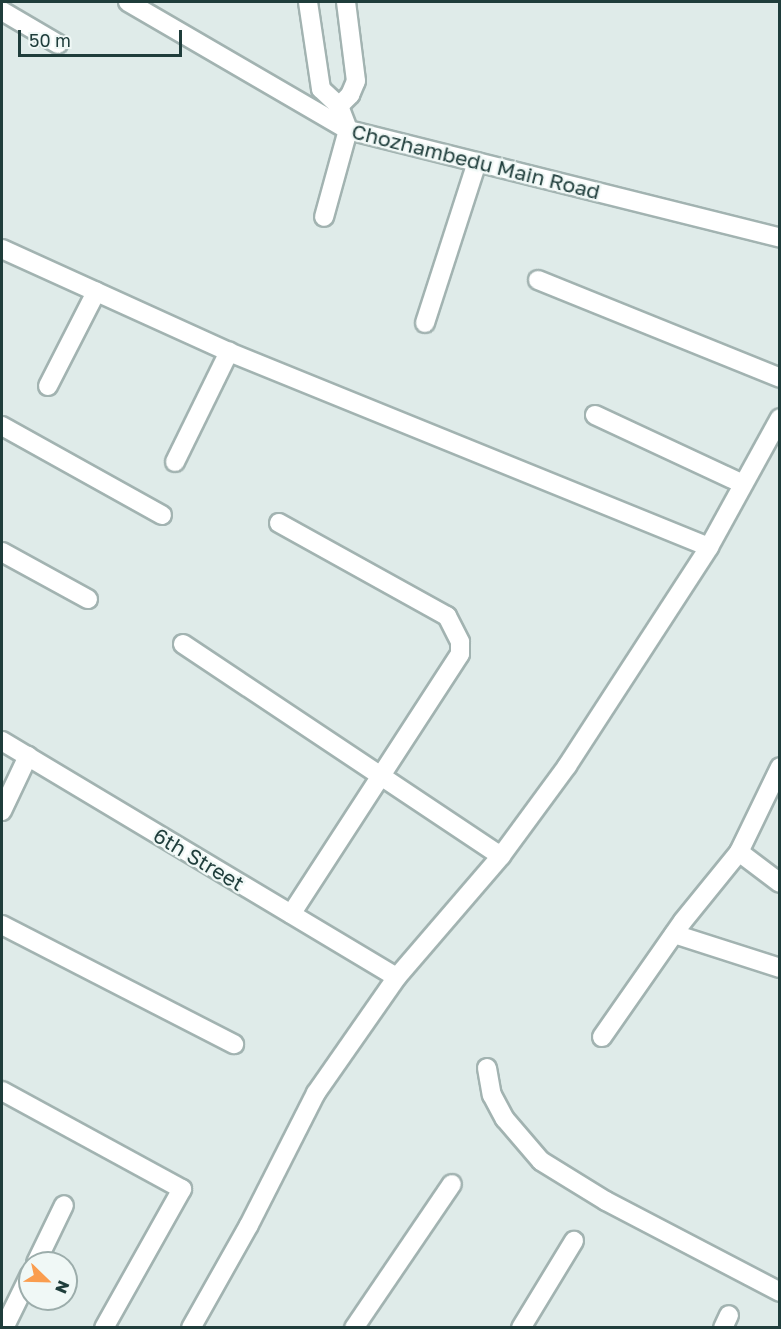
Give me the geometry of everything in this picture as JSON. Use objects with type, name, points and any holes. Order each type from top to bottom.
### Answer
[{"type":"street","name":"Chozhambedu Main Road","points":[[128,2],[348,130],[780,238]]},
{"type":"street","points":[[308,2],[321,89],[339,106],[348,130],[324,217]]},
{"type":"street","points":[[339,106],[350,95],[356,81],[346,2]]},
{"type":"street","points":[[2,11],[58,44]]},
{"type":"street","points":[[425,323],[477,162]]},
{"type":"street","points":[[2,249],[229,352],[709,547]]},
{"type":"street","points":[[538,280],[780,378]]},
{"type":"street","points":[[48,386],[96,292]]},
{"type":"street","points":[[175,462],[229,352]]},
{"type":"street","points":[[595,415],[743,484]]},
{"type":"street","points":[[191,1328],[249,1225],[316,1093],[397,977],[501,856],[567,766],[709,547],[780,418]]},
{"type":"street","points":[[2,426],[162,515]]},
{"type":"street","points":[[279,523],[447,616],[456,627],[460,654],[383,777],[291,914]]},
{"type":"street","points":[[2,552],[88,599]]},
{"type":"street","points":[[183,644],[501,856]]},
{"type":"street","name":"6th Street","points":[[2,741],[397,977]]},
{"type":"street","points":[[2,811],[28,756]]},
{"type":"street","points":[[602,1036],[674,934],[738,852],[780,767]]},
{"type":"street","points":[[738,852],[780,883]]},
{"type":"street","points":[[2,925],[234,1044]]},
{"type":"street","points":[[674,934],[780,968]]},
{"type":"street","points":[[488,1068],[492,1095],[506,1119],[541,1161],[606,1201],[780,1292]]},
{"type":"street","points":[[2,1090],[182,1189],[104,1328]]},
{"type":"street","points":[[354,1328],[452,1184]]},
{"type":"street","points":[[42,1251],[64,1205]]},
{"type":"street","points":[[521,1328],[574,1241]]},
{"type":"street","points":[[4,1328],[18,1299]]}]
